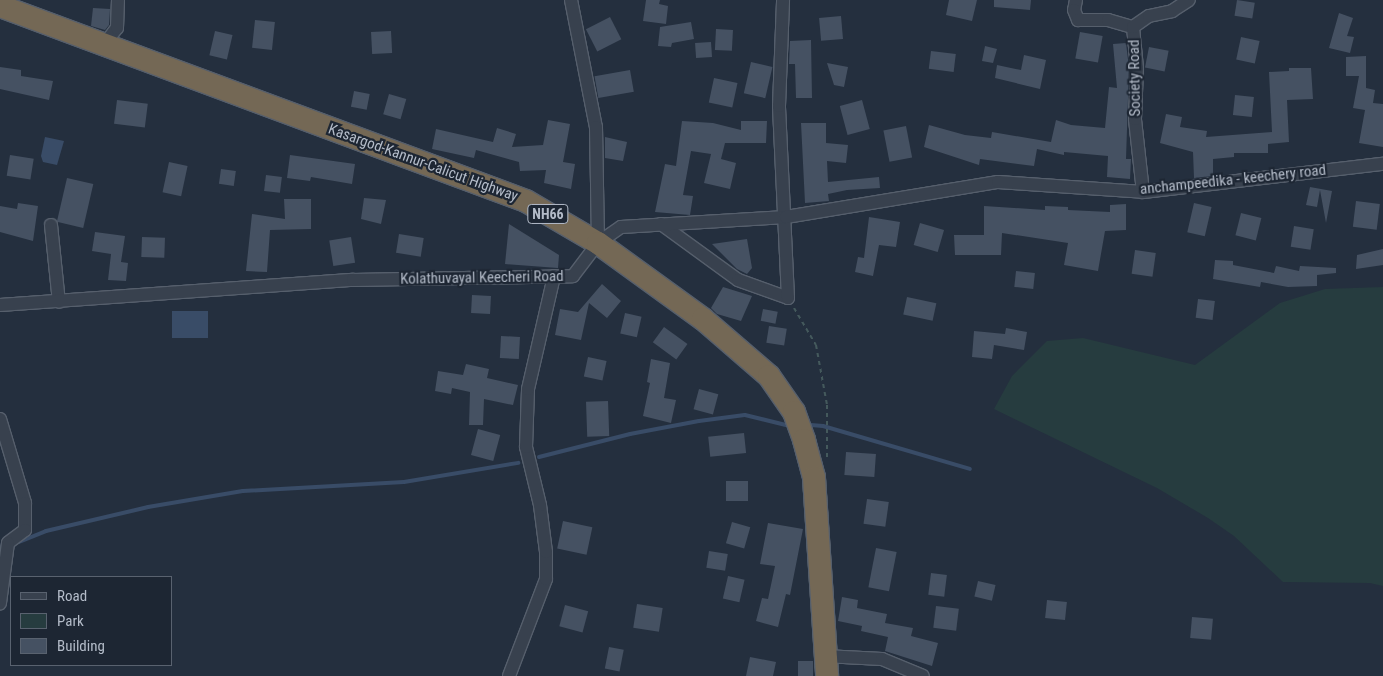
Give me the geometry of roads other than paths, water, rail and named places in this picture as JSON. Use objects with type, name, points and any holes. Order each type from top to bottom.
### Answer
[{"type":"highway","name":"Kasargod-Kannur-Calicut Highway","points":[[0,6],[526,201],[598,243],[703,319],[768,376],[794,412],[814,478],[826,666]]},
{"type":"street","points":[[104,45],[117,28],[118,0]]},
{"type":"street","points":[[571,0],[596,128],[598,243]]},
{"type":"street","points":[[661,224],[738,280],[788,298],[780,106],[783,0]]},
{"type":"street","points":[[1076,0],[1074,10],[1078,20],[1108,20],[1133,26]]},
{"type":"street","name":"Society Road","points":[[1143,192],[1134,119],[1137,68],[1133,26],[1149,16],[1172,11],[1189,0]]},
{"type":"street","name":"anchampeedika - keechery road","points":[[786,217],[998,182],[1143,192],[1383,164]]},
{"type":"street","name":"Kolathuvayal Keecheri Road","points":[[0,304],[59,302],[353,280],[573,276],[598,243],[622,227],[786,217]]},
{"type":"street","points":[[51,225],[59,302]]},
{"type":"street","points":[[509,676],[546,579],[546,552],[540,505],[526,447],[528,389],[554,276]]},
{"type":"street","points":[[0,419],[25,503],[25,530],[8,542],[0,603]]},
{"type":"street","points":[[826,666],[882,659],[923,676]]},
{"type":"water","points":[[45,137],[64,141],[57,165],[43,162],[41,156]]},
{"type":"water","points":[[172,311],[208,311],[208,338],[172,338]]},
{"type":"waterway","points":[[539,457],[630,434],[699,421],[745,415],[786,425]]},
{"type":"waterway","points":[[811,425],[823,426],[970,469]]},
{"type":"waterway","points":[[19,542],[46,531],[148,507],[243,491],[404,482],[518,463]]}]
